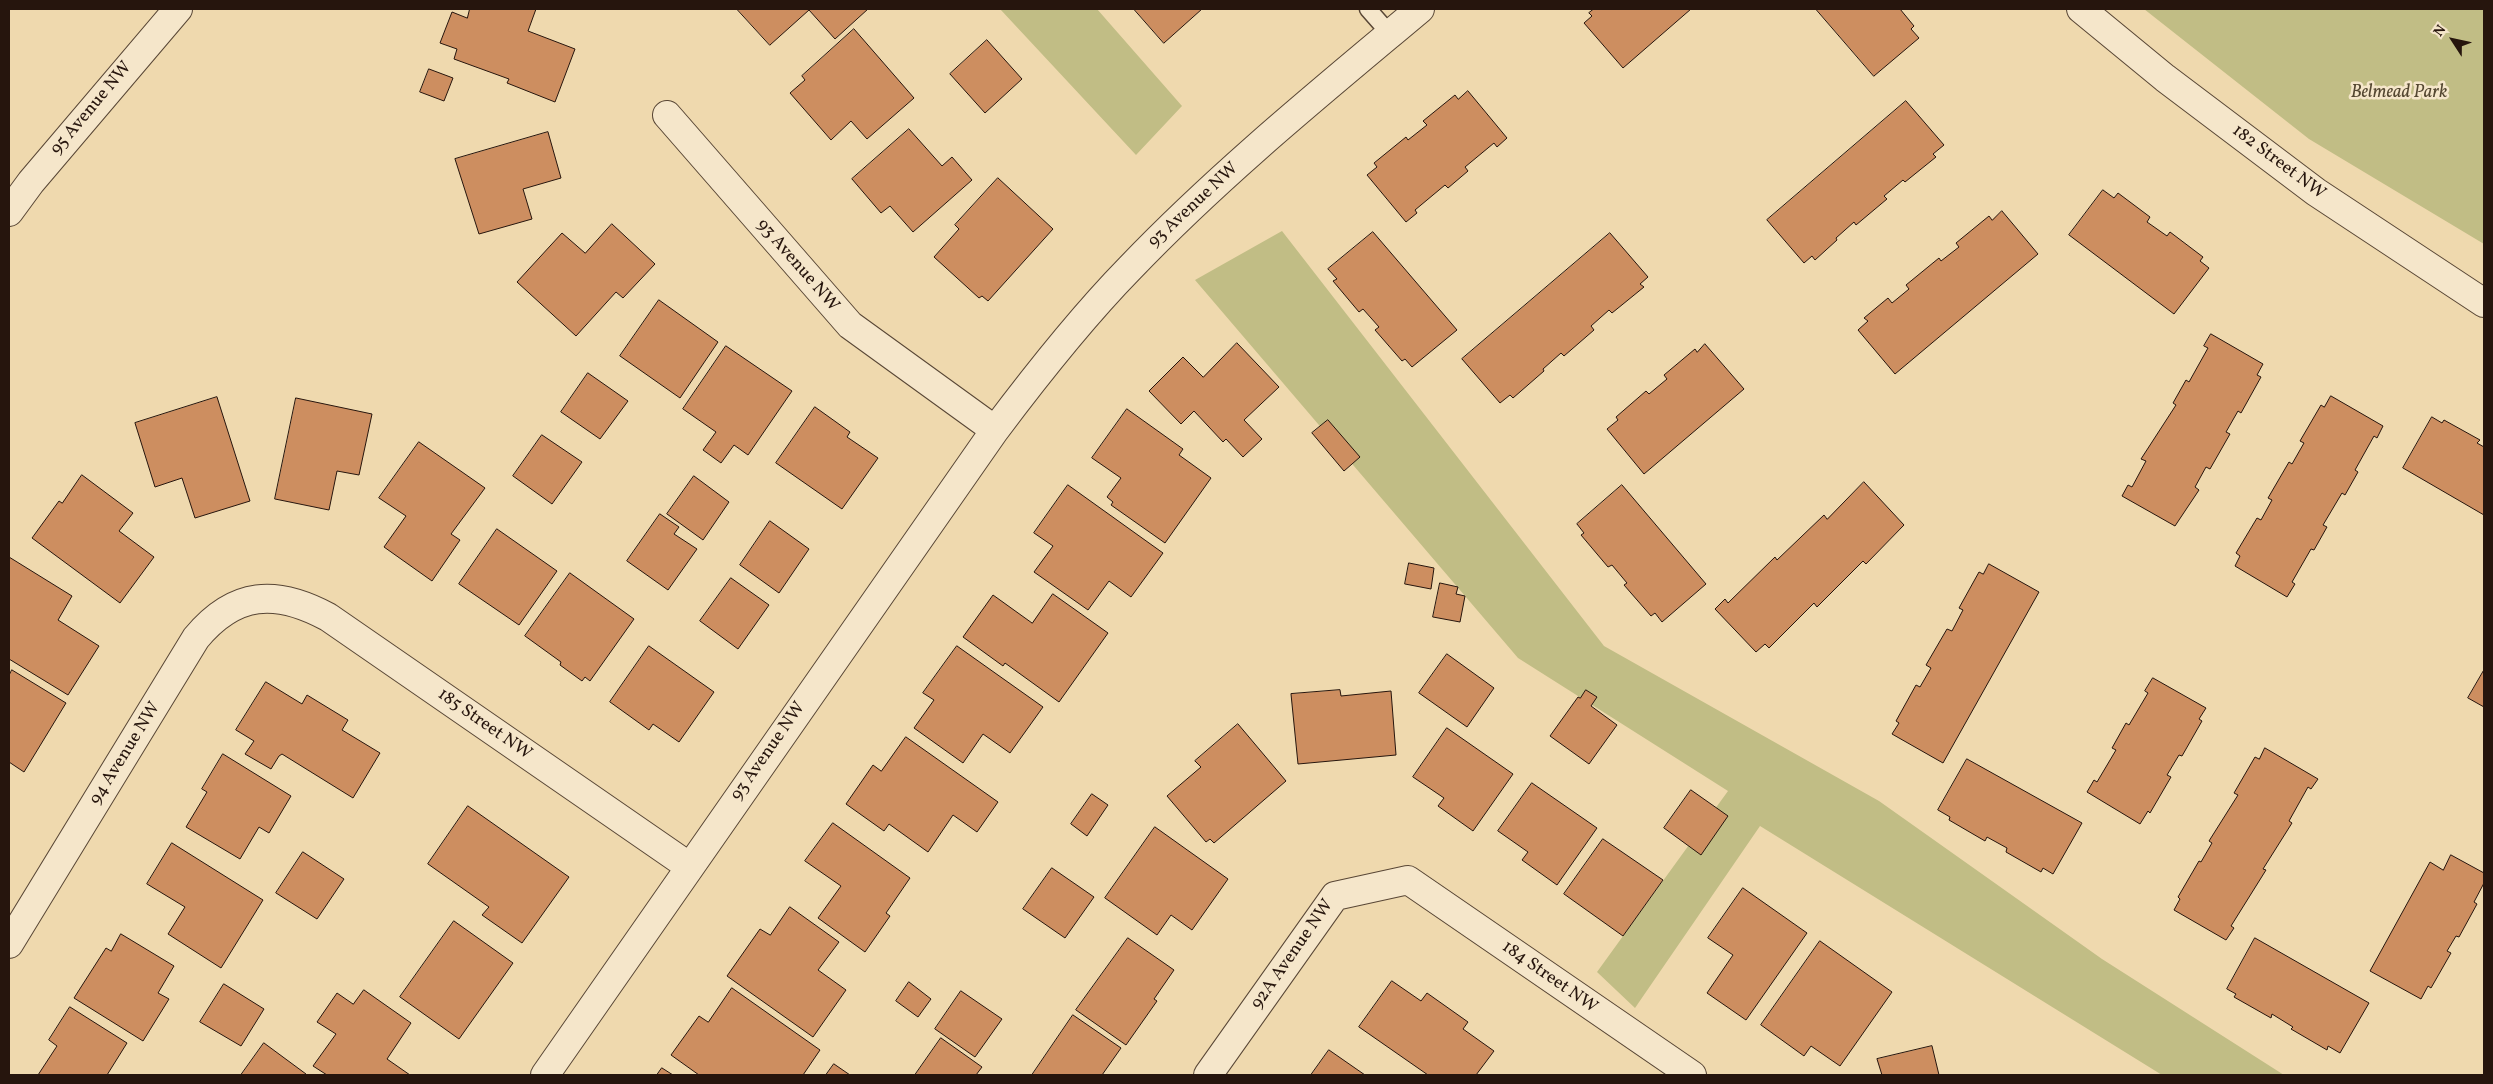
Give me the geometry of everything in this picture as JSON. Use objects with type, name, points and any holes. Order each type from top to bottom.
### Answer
[{"type":"street","name":"95 Avenue NW","points":[[9,212],[31,182],[178,9]]},
{"type":"street","name":"93 Avenue NW","points":[[545,1075],[995,430],[1037,374],[1129,268],[1231,170],[1420,9]]},
{"type":"street","name":"182 Street NW","points":[[2081,9],[2165,78],[2316,192],[2484,303]]},
{"type":"street","name":"93 Avenue NW","points":[[667,115],[850,326],[995,430]]},
{"type":"street","name":"185 Street NW","points":[[271,599],[291,601],[328,617],[690,867]]},
{"type":"street","name":"94 Avenue NW","points":[[9,944],[196,638],[212,620],[231,607],[250,600],[271,599]]},
{"type":"street","name":"92A Avenue NW","points":[[1208,1075],[1336,896],[1408,880]]},
{"type":"street","name":"184 Street NW","points":[[1408,880],[1692,1075]]},
{"type":"lane","points":[[1368,9],[1390,34]]},
{"type":"green space","points":[[1000,9],[1097,9],[1182,106],[1136,155]]},
{"type":"green space","name":"Belmead Park","points":[[2144,9],[2484,9],[2484,244],[2309,139]]},
{"type":"green space","points":[[1282,231],[1604,646],[1879,801],[2102,959],[2284,1075],[2162,1075],[1760,826],[1635,1008],[1597,972],[1728,791],[1518,658],[1195,280]]},
{"type":"building","points":[[470,9],[536,9],[528,31],[575,49],[555,102],[507,83],[509,79],[454,59],[457,49],[440,43],[452,12],[467,18]]},
{"type":"building","points":[[737,9],[868,9],[835,39],[809,10],[770,45]]},
{"type":"building","points":[[1134,9],[1202,9],[1164,43]]},
{"type":"building","points":[[1594,9],[1691,9],[1623,68],[1584,23],[1592,16],[1589,13]]},
{"type":"building","points":[[1816,9],[1900,9],[1914,26],[1911,29],[1919,38],[1874,76]]},
{"type":"building","points":[[854,29],[914,98],[867,139],[851,121],[831,140],[790,93],[805,80],[802,76]]},
{"type":"building","points":[[987,40],[1022,79],[985,113],[950,74]]},
{"type":"building","points":[[429,69],[453,78],[444,101],[420,92]]},
{"type":"building","points":[[1468,91],[1507,138],[1497,147],[1494,143],[1465,167],[1468,171],[1448,188],[1445,185],[1415,210],[1417,213],[1406,222],[1367,175],[1377,167],[1374,163],[1406,137],[1408,140],[1427,125],[1423,121],[1455,95],[1458,99]]},
{"type":"building","points":[[1906,101],[1944,145],[1933,154],[1936,157],[1884,196],[1887,199],[1856,225],[1854,222],[1815,260],[1812,256],[1804,263],[1767,220]]},
{"type":"building","points":[[909,129],[942,166],[952,157],[972,180],[913,232],[890,206],[881,213],[852,179]]},
{"type":"building","points":[[548,132],[561,178],[523,189],[532,219],[479,234],[455,159]]},
{"type":"building","points":[[998,178],[1053,229],[988,301],[982,296],[979,298],[934,257],[959,229],[955,225]]},
{"type":"building","points":[[2103,190],[2114,198],[2118,193],[2150,217],[2147,222],[2167,236],[2170,232],[2203,257],[2200,261],[2209,268],[2174,314],[2069,235]]},
{"type":"building","points":[[2002,211],[2038,254],[1895,374],[1858,330],[1868,321],[1864,318],[1888,298],[1892,303],[1909,289],[1906,285],[1939,258],[1941,261],[1959,247],[1956,243],[1989,216],[1992,220]]},
{"type":"building","points":[[612,224],[655,264],[623,298],[616,292],[576,336],[517,282],[562,233],[585,253]]},
{"type":"building","points":[[1373,232],[1457,330],[1412,367],[1405,359],[1402,361],[1375,330],[1379,327],[1363,309],[1359,312],[1333,281],[1337,279],[1328,269]]},
{"type":"building","points":[[1610,233],[1648,277],[1640,284],[1644,287],[1612,313],[1609,310],[1591,326],[1594,330],[1564,356],[1561,353],[1543,369],[1544,371],[1513,398],[1510,395],[1500,403],[1462,359]]},
{"type":"building","points":[[659,300],[718,342],[680,398],[620,356]]},
{"type":"building","points":[[2211,334],[2263,364],[2257,375],[2261,377],[2241,413],[2238,411],[2226,432],[2230,434],[2210,469],[2206,467],[2195,487],[2199,490],[2175,526],[2122,496],[2128,485],[2132,487],[2146,461],[2141,459],[2176,405],[2173,403],[2186,380],[2189,382],[2208,348],[2204,346]]},
{"type":"building","points":[[1237,343],[1279,387],[1244,420],[1262,439],[1243,457],[1226,439],[1223,442],[1194,411],[1181,424],[1149,391],[1183,357],[1203,377]]},
{"type":"building","points":[[1705,344],[1744,389],[1644,474],[1607,429],[1618,420],[1616,417],[1646,391],[1649,394],[1667,379],[1664,375],[1695,349],[1697,352]]},
{"type":"building","points":[[726,346],[792,391],[748,455],[734,445],[721,463],[703,450],[716,432],[683,409]]},
{"type":"building","points":[[588,373],[628,401],[600,439],[561,412]]},
{"type":"building","points":[[2331,396],[2383,426],[2377,438],[2374,436],[2355,470],[2358,472],[2345,495],[2342,493],[2323,525],[2327,527],[2314,550],[2311,549],[2292,582],[2295,584],[2287,597],[2235,566],[2240,556],[2236,553],[2257,518],[2261,520],[2272,500],[2268,498],[2289,462],[2292,464],[2304,443],[2300,441],[2321,405],[2324,407]]},
{"type":"building","points":[[217,397],[250,501],[195,518],[182,478],[155,487],[135,423]]},
{"type":"building","points":[[296,398],[372,414],[359,475],[337,471],[329,510],[275,499]]},
{"type":"building","points":[[815,407],[850,432],[847,437],[878,458],[842,509],[776,463]]},
{"type":"building","points":[[1127,409],[1183,449],[1179,455],[1211,478],[1165,543],[1111,505],[1113,502],[1107,497],[1121,478],[1092,458]]},
{"type":"building","points":[[2432,417],[2442,423],[2444,420],[2480,440],[2477,443],[2484,447],[2484,515],[2403,468]]},
{"type":"building","points":[[1328,420],[1360,457],[1344,471],[1312,433]]},
{"type":"building","points":[[542,435],[582,462],[552,504],[513,476]]},
{"type":"building","points":[[419,442],[485,488],[451,534],[460,540],[432,581],[384,547],[406,516],[379,498]]},
{"type":"building","points":[[82,475],[133,513],[119,531],[154,557],[120,603],[32,538],[59,501],[62,503]]},
{"type":"building","points":[[694,476],[729,502],[703,540],[667,514]]},
{"type":"building","points":[[1864,482],[1904,525],[1866,564],[1863,561],[1817,607],[1814,603],[1769,648],[1765,644],[1756,652],[1715,609],[1725,599],[1728,603],[1775,557],[1777,560],[1824,515],[1827,519]]},
{"type":"building","points":[[1068,485],[1163,553],[1131,597],[1109,581],[1088,610],[1034,572],[1053,546],[1034,533]]},
{"type":"building","points":[[1622,485],[1706,584],[1662,622],[1655,613],[1651,616],[1624,585],[1627,583],[1612,565],[1608,567],[1581,535],[1584,533],[1577,524]]},
{"type":"building","points":[[660,514],[679,527],[674,534],[697,549],[668,590],[627,561]]},
{"type":"building","points":[[770,521],[809,549],[779,593],[740,565]]},
{"type":"building","points":[[497,529],[557,571],[519,625],[459,584]]},
{"type":"building","points":[[9,557],[72,596],[58,620],[99,646],[68,695],[9,659]]},
{"type":"building","points":[[1409,563],[1434,568],[1431,589],[1405,584]]},
{"type":"building","points":[[1989,564],[2039,592],[1943,763],[1892,734],[1899,723],[1896,721],[1916,685],[1920,687],[1931,668],[1926,665],[1947,629],[1952,631],[1963,610],[1959,608],[1979,572],[1983,574]]},
{"type":"building","points":[[570,573],[634,619],[590,681],[585,677],[582,681],[560,665],[561,662],[525,636]]},
{"type":"building","points":[[731,578],[769,605],[738,649],[700,621]]},
{"type":"building","points":[[1440,583],[1458,587],[1456,594],[1465,596],[1460,622],[1433,617]]},
{"type":"building","points":[[1053,594],[1108,633],[1059,702],[1005,663],[1003,666],[963,637],[993,595],[1032,623]]},
{"type":"building","points":[[649,646],[714,692],[679,742],[653,724],[649,730],[610,702]]},
{"type":"building","points":[[957,646],[1043,707],[1010,753],[983,734],[963,763],[914,728],[934,700],[923,693]]},
{"type":"building","points":[[1447,654],[1494,688],[1467,727],[1419,693]]},
{"type":"building","points":[[12,670],[66,703],[24,772],[9,762],[9,676]]},
{"type":"building","points":[[2484,670],[2484,707],[2468,698]]},
{"type":"building","points":[[2153,678],[2206,708],[2199,719],[2202,721],[2182,756],[2179,755],[2167,775],[2171,777],[2150,813],[2148,811],[2140,824],[2087,792],[2094,780],[2097,782],[2116,750],[2112,748],[2126,723],[2129,725],[2148,693],[2145,691]]},
{"type":"building","points":[[266,682],[302,704],[307,695],[348,720],[342,730],[380,753],[353,798],[282,754],[271,769],[245,754],[254,741],[236,730]]},
{"type":"building","points":[[1340,690],[1341,696],[1391,691],[1396,755],[1298,764],[1291,694]]},
{"type":"building","points":[[1586,690],[1597,697],[1591,706],[1617,725],[1589,764],[1550,736],[1578,697],[1580,698]]},
{"type":"building","points":[[1238,724],[1286,781],[1214,843],[1210,839],[1206,842],[1167,796],[1201,767],[1195,761]]},
{"type":"building","points":[[1447,728],[1513,774],[1473,831],[1438,806],[1444,798],[1413,777]]},
{"type":"building","points":[[906,737],[998,802],[977,832],[953,815],[928,852],[889,824],[884,831],[846,804],[873,765],[881,771]]},
{"type":"building","points":[[2265,748],[2318,779],[2311,789],[2308,787],[2289,821],[2292,823],[2263,869],[2266,870],[2231,926],[2234,928],[2226,940],[2174,910],[2180,899],[2178,897],[2212,843],[2209,841],[2238,795],[2234,793],[2255,757],[2259,759]]},
{"type":"building","points":[[223,754],[291,796],[269,833],[259,827],[240,859],[186,827],[207,792],[202,789]]},
{"type":"building","points":[[1967,759],[2082,823],[2053,874],[2043,868],[2041,872],[2006,852],[2007,848],[1987,837],[1985,841],[1949,820],[1950,817],[1938,810]]},
{"type":"building","points":[[1532,783],[1597,828],[1557,885],[1522,860],[1528,852],[1498,831]]},
{"type":"building","points":[[1691,790],[1728,816],[1701,855],[1664,828]]},
{"type":"building","points":[[1092,794],[1108,805],[1087,836],[1071,824]]},
{"type":"building","points":[[468,806],[569,877],[522,943],[482,915],[489,907],[428,864]]},
{"type":"building","points":[[833,823],[910,878],[886,913],[890,916],[865,952],[818,918],[841,886],[805,861]]},
{"type":"building","points":[[1155,827],[1228,879],[1192,930],[1171,915],[1157,935],[1105,898]]},
{"type":"building","points":[[1603,839],[1663,880],[1623,936],[1564,894]]},
{"type":"building","points":[[172,843],[263,900],[221,968],[168,934],[185,907],[147,884]]},
{"type":"building","points":[[303,852],[344,879],[317,919],[276,893]]},
{"type":"building","points":[[2451,855],[2484,873],[2484,883],[2474,902],[2477,904],[2459,937],[2456,936],[2447,951],[2451,953],[2431,988],[2428,986],[2421,999],[2370,971],[2430,862],[2443,870]]},
{"type":"building","points":[[1052,868],[1094,897],[1065,938],[1023,909]]},
{"type":"building","points":[[1743,888],[1807,933],[1746,1020],[1707,993],[1733,955],[1708,938]]},
{"type":"building","points":[[790,907],[839,942],[818,970],[846,990],[813,1037],[727,976],[760,929],[770,935]]},
{"type":"building","points":[[454,921],[513,963],[459,1039],[400,997]]},
{"type":"building","points":[[121,934],[174,966],[158,993],[169,999],[143,1041],[74,998],[106,948],[111,951]]},
{"type":"building","points":[[1128,938],[1174,970],[1154,999],[1157,1001],[1126,1045],[1076,1010]]},
{"type":"building","points":[[2255,938],[2369,1003],[2340,1053],[2328,1046],[2327,1050],[2291,1029],[2293,1027],[2272,1014],[2271,1018],[2234,997],[2236,994],[2227,989]]},
{"type":"building","points":[[1820,941],[1892,992],[1840,1066],[1811,1046],[1804,1056],[1761,1025]]},
{"type":"building","points":[[1392,981],[1421,1001],[1427,993],[1468,1022],[1463,1029],[1494,1051],[1476,1075],[1428,1075],[1359,1027]]},
{"type":"building","points":[[909,982],[931,999],[918,1017],[896,1001]]},
{"type":"building","points":[[224,984],[264,1009],[241,1046],[200,1022]]},
{"type":"building","points":[[732,988],[820,1050],[803,1075],[699,1075],[671,1055],[699,1016],[708,1022]]},
{"type":"building","points":[[364,990],[411,1023],[387,1059],[410,1075],[327,1075],[313,1066],[336,1034],[317,1022],[337,993],[353,1004]]},
{"type":"building","points":[[961,991],[1002,1019],[975,1057],[935,1029]]},
{"type":"building","points":[[70,1007],[127,1043],[107,1075],[38,1075],[57,1046],[49,1040]]},
{"type":"building","points":[[1073,1015],[1121,1048],[1102,1075],[1032,1075]]},
{"type":"building","points":[[941,1038],[982,1067],[976,1075],[915,1075]]},
{"type":"building","points":[[264,1043],[306,1074],[241,1075]]},
{"type":"building","points":[[1932,1046],[1939,1075],[1882,1075],[1877,1059]]},
{"type":"building","points":[[1329,1050],[1365,1075],[1311,1075]]},
{"type":"building","points":[[834,1064],[850,1075],[826,1075]]},
{"type":"building","points":[[662,1068],[673,1075],[657,1075]]}]
